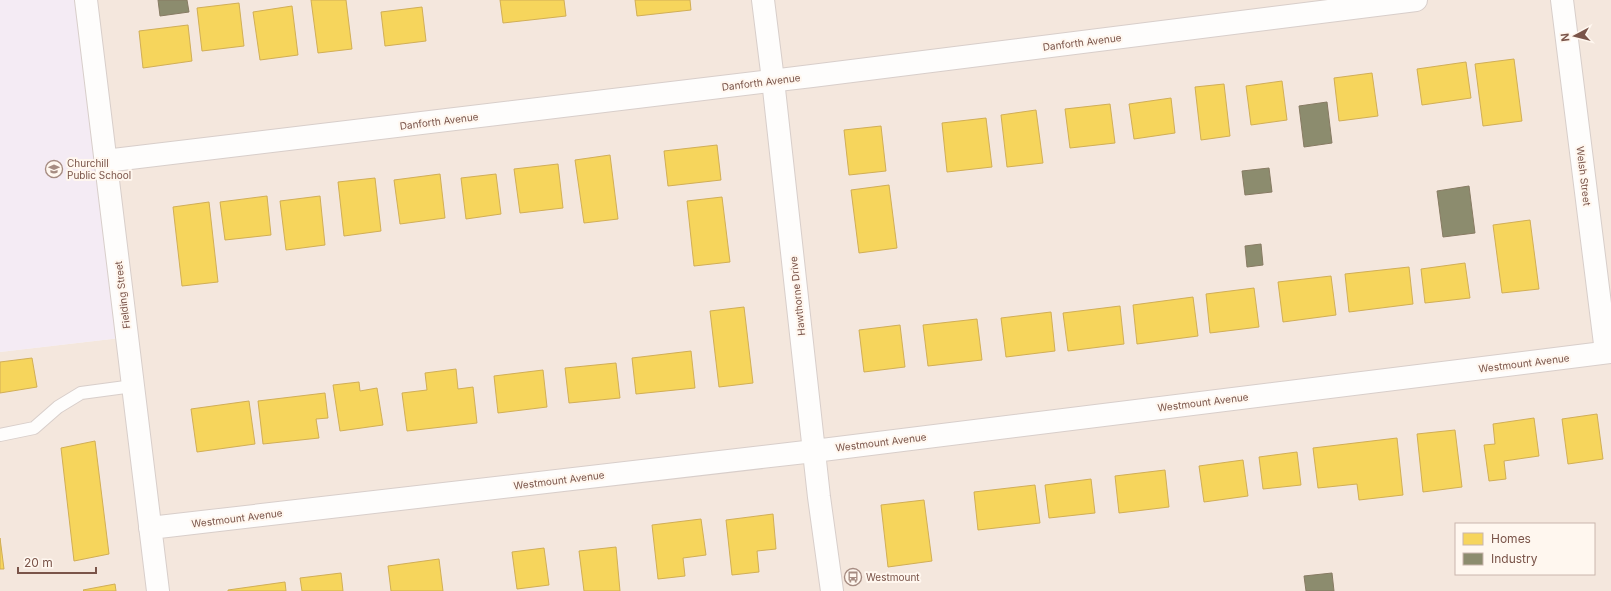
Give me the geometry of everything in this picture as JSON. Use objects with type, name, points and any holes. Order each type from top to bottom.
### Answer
[{"type":"street","name":"Fielding Street","points":[[86,0],[158,591]]},
{"type":"street","name":"Hawthorne Drive","points":[[763,0],[814,450],[832,591]]},
{"type":"street","name":"Danforth Avenue","points":[[105,161],[1416,0]]},
{"type":"street","name":"Welsh Street","points":[[1562,0],[1609,352]]},
{"type":"street","name":"Westmount Avenue","points":[[150,528],[814,450],[1609,352]]},
{"type":"lane","points":[[0,435],[34,428],[58,407],[82,393],[133,386]]},
{"type":"shaded area","name":"Churchill Public School","points":[[0,0],[87,0],[129,337],[0,352]]},
{"type":"shaded area","points":[[87,0],[1611,0],[1611,591],[0,591],[0,352],[129,337]]},
{"type":"building: Homes","points":[[311,0],[346,0],[352,49],[318,53]]},
{"type":"building: Homes","points":[[500,0],[564,0],[566,16],[503,23]]},
{"type":"building: Homes","points":[[635,0],[690,0],[691,10],[637,16]]},
{"type":"building: Homes","points":[[239,3],[244,46],[202,51],[197,8]]},
{"type":"building: Homes","points":[[292,6],[298,55],[260,60],[253,12]]},
{"type":"building: Homes","points":[[422,7],[426,41],[385,46],[381,12]]},
{"type":"building: Homes","points":[[188,25],[192,61],[143,68],[139,31]]},
{"type":"building: Homes","points":[[1514,59],[1522,121],[1483,126],[1475,64]]},
{"type":"building: Homes","points":[[1466,62],[1471,98],[1422,105],[1417,69]]},
{"type":"building: Homes","points":[[1372,73],[1378,116],[1339,121],[1334,78]]},
{"type":"building: Homes","points":[[1282,81],[1287,120],[1251,125],[1246,86]]},
{"type":"building: Homes","points":[[1224,84],[1230,136],[1201,140],[1195,87]]},
{"type":"building: Homes","points":[[1171,98],[1175,133],[1134,139],[1129,104]]},
{"type":"building: Homes","points":[[1110,104],[1115,143],[1070,148],[1065,109]]},
{"type":"building: Homes","points":[[1036,110],[1043,163],[1007,167],[1001,115]]},
{"type":"building: Homes","points":[[986,118],[992,167],[947,172],[942,123]]},
{"type":"building: Homes","points":[[881,126],[886,171],[849,175],[844,130]]},
{"type":"building: Homes","points":[[717,145],[721,180],[668,186],[664,151]]},
{"type":"building: Homes","points":[[610,155],[618,219],[584,223],[575,160]]},
{"type":"building: Homes","points":[[558,164],[563,208],[520,213],[514,169]]},
{"type":"building: Homes","points":[[440,174],[445,218],[400,224],[394,180]]},
{"type":"building: Homes","points":[[496,174],[501,214],[466,219],[461,178]]},
{"type":"building: Homes","points":[[375,178],[381,231],[344,236],[338,182]]},
{"type":"building: Homes","points":[[889,185],[897,248],[859,253],[851,190]]},
{"type":"building: Homes","points":[[267,196],[271,235],[225,240],[220,202]]},
{"type":"building: Homes","points":[[320,196],[325,245],[286,250],[280,201]]},
{"type":"building: Homes","points":[[722,197],[730,262],[694,266],[687,201]]},
{"type":"building: Homes","points":[[209,202],[218,282],[182,286],[173,207]]},
{"type":"building: Homes","points":[[1530,220],[1539,289],[1502,293],[1493,225]]},
{"type":"building: Homes","points":[[1465,263],[1470,298],[1425,303],[1421,269]]},
{"type":"building: Homes","points":[[1409,267],[1413,304],[1349,312],[1345,274]]},
{"type":"building: Homes","points":[[1331,276],[1336,315],[1283,322],[1278,282]]},
{"type":"building: Homes","points":[[1254,288],[1259,327],[1210,333],[1206,294]]},
{"type":"building: Homes","points":[[1193,297],[1198,336],[1137,344],[1133,305]]},
{"type":"building: Homes","points":[[1120,306],[1124,344],[1068,351],[1063,313]]},
{"type":"building: Homes","points":[[744,307],[753,383],[719,387],[710,311]]},
{"type":"building: Homes","points":[[1051,312],[1055,351],[1006,357],[1001,318]]},
{"type":"building: Homes","points":[[977,319],[982,360],[928,366],[923,325]]},
{"type":"building: Homes","points":[[900,325],[905,367],[864,372],[859,330]]},
{"type":"building: Homes","points":[[691,351],[695,388],[636,394],[632,358]]},
{"type":"building: Homes","points":[[32,358],[37,387],[0,393],[0,362]]},
{"type":"building: Homes","points":[[616,363],[620,398],[569,403],[565,368]]},
{"type":"building: Homes","points":[[456,369],[458,389],[473,387],[477,423],[407,431],[402,393],[427,390],[425,373]]},
{"type":"building: Homes","points":[[543,370],[547,407],[498,413],[494,376]]},
{"type":"building: Homes","points":[[359,382],[360,391],[377,388],[383,425],[340,431],[333,385]]},
{"type":"building: Homes","points":[[325,393],[328,418],[316,419],[319,438],[263,444],[258,401]]},
{"type":"building: Homes","points":[[249,401],[255,444],[197,452],[191,409]]},
{"type":"building: Homes","points":[[1597,414],[1603,459],[1568,464],[1562,419]]},
{"type":"building: Homes","points":[[1534,418],[1539,456],[1504,461],[1506,479],[1489,481],[1484,445],[1495,444],[1493,424]]},
{"type":"building: Homes","points":[[1455,430],[1462,487],[1423,492],[1417,434]]},
{"type":"building: Homes","points":[[1397,438],[1403,495],[1359,500],[1357,484],[1318,488],[1313,448]]},
{"type":"building: Homes","points":[[95,441],[109,554],[74,561],[61,448]]},
{"type":"building: Homes","points":[[1297,452],[1301,485],[1263,489],[1259,457]]},
{"type":"building: Homes","points":[[1243,460],[1248,496],[1204,502],[1199,466]]},
{"type":"building: Homes","points":[[1165,470],[1169,507],[1119,513],[1115,476]]},
{"type":"building: Homes","points":[[1091,479],[1095,513],[1049,518],[1045,485]]},
{"type":"building: Homes","points":[[1035,485],[1040,523],[978,530],[974,492]]},
{"type":"building: Homes","points":[[924,500],[932,561],[888,567],[881,505]]},
{"type":"building: Homes","points":[[773,514],[776,549],[757,551],[759,572],[732,575],[726,520]]},
{"type":"building: Homes","points":[[701,519],[706,555],[683,558],[685,576],[658,579],[652,525]]},
{"type":"building: Homes","points":[[0,538],[4,569],[0,569]]},
{"type":"building: Homes","points":[[616,547],[620,591],[584,591],[579,551]]},
{"type":"building: Homes","points":[[544,548],[549,585],[517,589],[512,552]]},
{"type":"building: Homes","points":[[439,559],[443,591],[391,591],[388,566]]},
{"type":"building: Homes","points":[[341,573],[343,591],[302,591],[300,578]]},
{"type":"building: Homes","points":[[285,582],[286,591],[228,591],[228,590]]},
{"type":"building: Homes","points":[[115,584],[116,591],[83,590]]},
{"type":"building: Industry","points":[[158,0],[187,0],[189,12],[160,16]]},
{"type":"building: Industry","points":[[1327,102],[1332,143],[1304,147],[1299,106]]},
{"type":"building: Industry","points":[[1269,168],[1272,192],[1245,195],[1242,171]]},
{"type":"building: Industry","points":[[1469,186],[1475,233],[1443,237],[1437,191]]},
{"type":"building: Industry","points":[[1261,244],[1263,265],[1247,267],[1245,246]]},
{"type":"building: Industry","points":[[1332,573],[1334,591],[1306,591],[1304,576]]},
{"type":"place","name":"Churchill Public School","points":[[54,169]]},
{"type":"place","name":"Westmount","points":[[853,577]]}]
